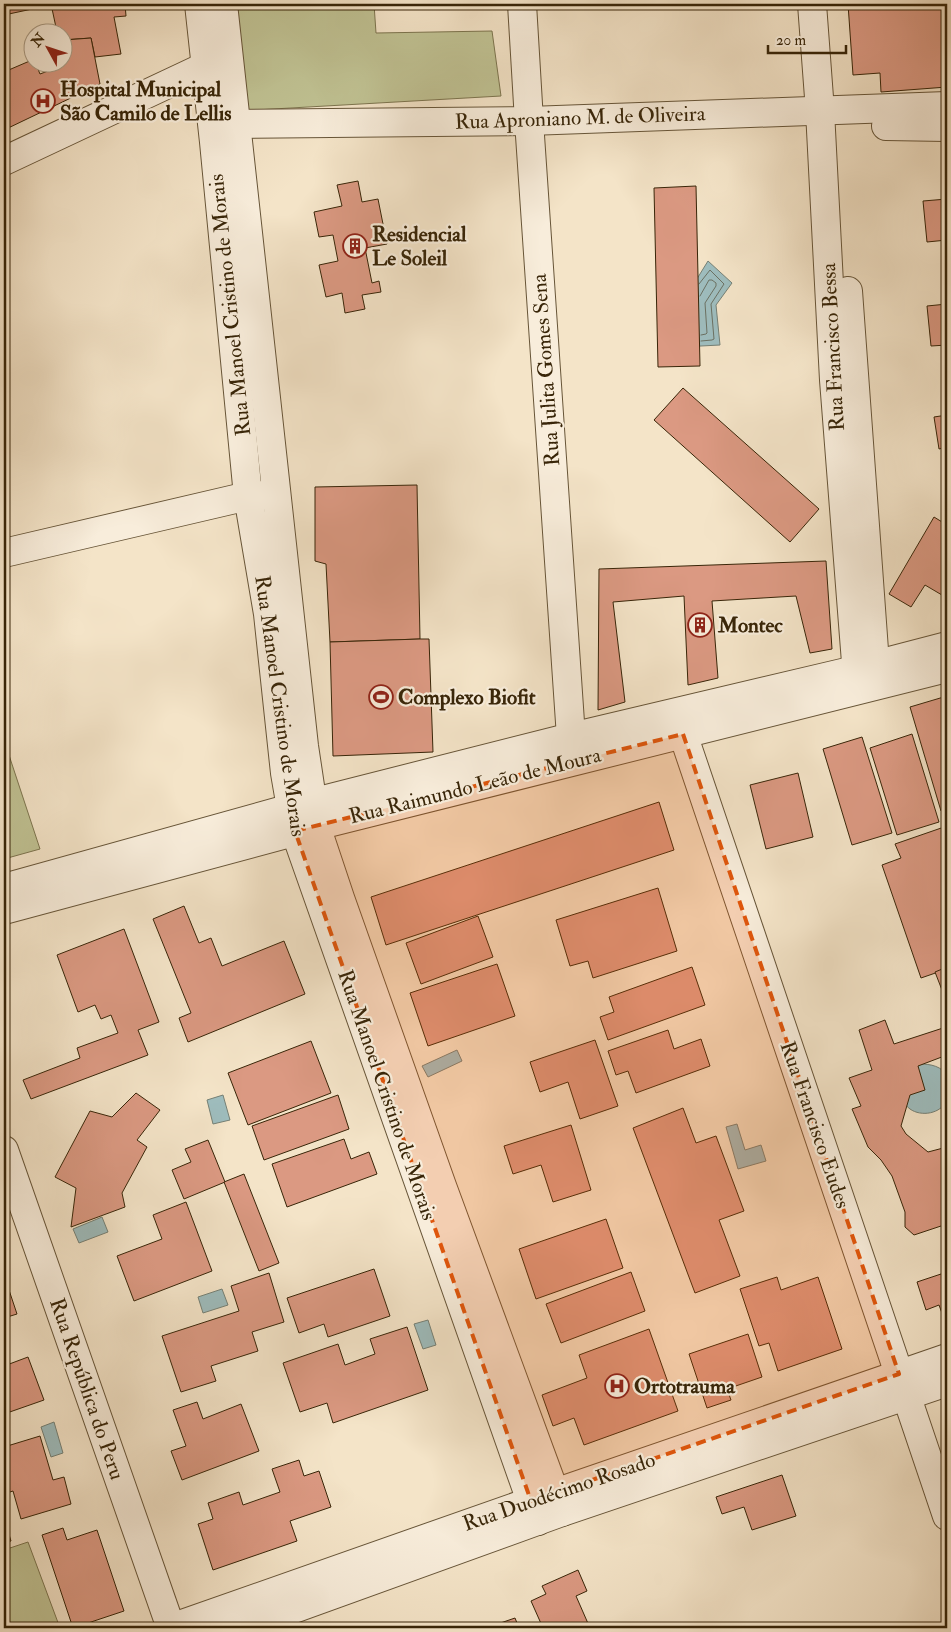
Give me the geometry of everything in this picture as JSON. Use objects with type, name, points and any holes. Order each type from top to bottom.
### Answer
[{"type":"street","name":"Rua Manoel Cristino de Morais","points":[[199,4],[217,62],[225,133],[277,494],[304,746],[304,817]]},
{"type":"street","name":"Rua Manoel Cristino de Morais","points":[[217,62],[223,4]]},
{"type":"street","name":"Rua Julita Gomes Sena","points":[[522,4],[571,737]]},
{"type":"street","name":"Rua Francisco Bessa","points":[[812,4],[839,173],[866,678]]},
{"type":"street","name":"Rua Francisco Bessa","points":[[829,4],[834,90],[829,118]]},
{"type":"street","points":[[4,162],[217,62]]},
{"type":"street","name":"Rua Aproniano M. de Oliveira","points":[[225,133],[529,129],[829,118],[947,106]]},
{"type":"street","name":"Rua Aproniano M. de Oliveira","points":[[829,118],[947,127]]},
{"type":"street","name":"Rua Manoel Cristino de Morais","points":[[225,133],[248,496],[268,614],[285,773],[304,817],[546,1507]]},
{"type":"street","points":[[4,553],[248,496],[277,494]]},
{"type":"street","name":"Rua Raimundo Leão de Moura","points":[[4,888],[304,817],[683,734],[866,678],[947,646]]},
{"type":"street","name":"Rua Raimundo Leão de Moura","points":[[4,910],[571,737],[866,678],[947,668]]},
{"type":"street","name":"Rua Francisco Eudes","points":[[683,734],[947,1516]]},
{"type":"street","name":"Rua República do Peru","points":[[4,1150],[171,1628]]},
{"type":"street","name":"Rua Duodécimo Rosado","points":[[171,1628],[546,1507],[903,1385],[947,1358]]},
{"type":"street","name":"Rua Duodécimo Rosado","points":[[903,1385],[947,1382]]},
{"type":"street","name":"Rua Duodécimo Rosado","points":[[241,1628],[546,1507]]},
{"type":"highlighted area","points":[[683,734],[899,1374],[531,1501],[295,831]]},
{"type":"green space","points":[[228,4],[374,4],[376,33],[492,31],[501,96],[238,111]]},
{"type":"green space","points":[[4,740],[40,849],[4,859]]},
{"type":"green space","points":[[28,1542],[60,1628],[4,1628],[4,1550]]},
{"type":"water","points":[[708,261],[732,283],[716,305],[720,345],[682,347],[677,311]]},
{"type":"water","points":[[457,1050],[462,1061],[428,1077],[422,1066]]},
{"type":"water","points":[[920,1064],[939,1068],[945,1073],[947,1078],[947,1100],[944,1105],[930,1113],[920,1113],[910,1109],[902,1100],[902,1079]]},
{"type":"water","points":[[223,1095],[230,1120],[213,1124],[207,1100]]},
{"type":"water","points":[[737,1124],[745,1150],[761,1145],[766,1161],[738,1169],[726,1127]]},
{"type":"water","points":[[102,1217],[108,1232],[79,1243],[73,1229]]},
{"type":"water","points":[[222,1289],[228,1305],[203,1313],[198,1297]]},
{"type":"water","points":[[428,1320],[436,1345],[423,1349],[414,1324]]},
{"type":"water","points":[[54,1422],[63,1453],[51,1457],[41,1427]]},
{"type":"building","points":[[4,4],[51,4],[51,5],[4,15]]},
{"type":"building","points":[[51,4],[125,4],[126,16],[114,17],[121,54],[95,57],[91,38],[72,39],[72,22],[55,22]]},
{"type":"building","points":[[848,4],[947,4],[947,87],[881,92],[880,73],[853,75]]},
{"type":"building","points":[[91,38],[100,84],[4,130],[4,72],[22,64],[22,72],[39,72],[40,74],[45,72],[72,72],[72,39]]},
{"type":"building","name":"Residencial Le Soleil","points":[[358,181],[362,202],[378,199],[387,244],[365,248],[372,283],[379,281],[381,292],[362,295],[365,309],[345,313],[342,293],[326,297],[319,265],[338,261],[333,235],[319,237],[314,212],[342,206],[337,185]]},
{"type":"building","points":[[696,186],[700,366],[658,367],[654,188]]},
{"type":"building","points":[[947,199],[947,240],[927,242],[923,201]]},
{"type":"building","points":[[947,304],[947,345],[931,346],[927,306]]},
{"type":"building","points":[[683,388],[819,509],[790,542],[654,420]]},
{"type":"building","points":[[947,415],[947,447],[939,449],[934,417]]},
{"type":"building","points":[[417,485],[420,639],[330,642],[326,564],[315,561],[315,487]]},
{"type":"building","points":[[934,517],[947,525],[947,598],[925,585],[911,607],[889,594]]},
{"type":"building","name":"Montec","points":[[826,561],[832,649],[810,653],[796,596],[712,601],[718,678],[688,685],[684,596],[613,602],[625,702],[598,710],[599,569]]},
{"type":"building","name":"Complexo Biofit","points":[[429,639],[433,752],[333,756],[330,642]]},
{"type":"building","points":[[947,696],[947,810],[941,811],[910,707]]},
{"type":"building","points":[[912,734],[939,822],[897,835],[870,748]]},
{"type":"building","points":[[862,737],[892,833],[852,845],[823,749]]},
{"type":"building","points":[[798,773],[813,837],[766,849],[750,785]]},
{"type":"building","points":[[659,802],[674,850],[386,945],[371,897]]},
{"type":"building","points":[[947,826],[947,969],[921,978],[882,865],[901,858],[895,844]]},
{"type":"building","points":[[658,888],[677,951],[593,978],[588,961],[570,966],[556,920]]},
{"type":"building","points":[[184,906],[199,943],[211,938],[222,966],[284,941],[305,994],[188,1042],[179,1018],[191,1013],[153,919]]},
{"type":"building","points":[[478,916],[493,957],[421,984],[406,943]]},
{"type":"building","points":[[124,929],[159,1022],[138,1030],[148,1055],[31,1099],[23,1080],[80,1058],[77,1048],[118,1033],[111,1015],[101,1019],[95,1005],[78,1012],[57,955]]},
{"type":"building","points":[[497,964],[515,1016],[428,1046],[410,993]]},
{"type":"building","points":[[692,967],[705,1005],[608,1040],[600,1017],[614,1012],[609,997]]},
{"type":"building","points":[[947,967],[947,1003],[935,972]]},
{"type":"building","points":[[885,1020],[894,1044],[943,1028],[947,1039],[947,1055],[918,1066],[925,1090],[910,1095],[901,1126],[906,1134],[928,1152],[947,1147],[947,1224],[914,1235],[905,1227],[905,1212],[892,1176],[881,1160],[868,1147],[852,1109],[861,1106],[849,1078],[872,1070],[859,1030]]},
{"type":"building","points":[[668,1030],[674,1049],[701,1039],[710,1066],[636,1093],[628,1071],[616,1075],[608,1051]]},
{"type":"building","points":[[595,1040],[618,1106],[580,1119],[568,1082],[540,1092],[530,1062]]},
{"type":"building","points":[[311,1041],[331,1093],[248,1125],[228,1073]]},
{"type":"building","points":[[136,1093],[160,1110],[137,1140],[147,1147],[122,1193],[125,1207],[71,1227],[76,1188],[55,1177],[90,1111],[112,1117]]},
{"type":"building","points":[[338,1095],[349,1129],[264,1160],[252,1126]]},
{"type":"building","points":[[683,1108],[696,1143],[716,1136],[744,1211],[719,1220],[740,1276],[695,1293],[633,1128]]},
{"type":"building","points":[[571,1125],[591,1190],[553,1202],[541,1165],[513,1174],[504,1146]]},
{"type":"building","points":[[344,1139],[351,1159],[369,1152],[377,1174],[287,1207],[272,1164]]},
{"type":"building","points":[[208,1140],[225,1182],[184,1199],[172,1170],[191,1162],[185,1149]]},
{"type":"building","points":[[244,1174],[279,1263],[259,1271],[224,1182]]},
{"type":"building","points":[[186,1202],[212,1271],[134,1301],[117,1256],[162,1239],[153,1215]]},
{"type":"building","points":[[606,1219],[623,1268],[536,1299],[519,1249]]},
{"type":"building","points":[[374,1269],[390,1316],[328,1337],[324,1324],[299,1333],[287,1298]]},
{"type":"building","points":[[631,1272],[645,1311],[561,1343],[546,1304]]},
{"type":"building","points":[[947,1272],[947,1315],[943,1316],[939,1305],[926,1310],[917,1282]]},
{"type":"building","points":[[269,1273],[284,1322],[252,1332],[258,1351],[211,1366],[216,1381],[181,1392],[162,1336],[239,1311],[231,1286]]},
{"type":"building","points":[[4,1275],[17,1314],[4,1318]]},
{"type":"building","points":[[777,1277],[781,1290],[818,1277],[842,1349],[778,1371],[769,1343],[759,1346],[740,1289]]},
{"type":"building","points":[[407,1327],[428,1390],[333,1423],[327,1403],[300,1412],[283,1363],[338,1344],[345,1365],[375,1354],[370,1339]]},
{"type":"building","name":"Ortotrauma","points":[[649,1329],[678,1411],[584,1445],[574,1418],[553,1426],[542,1395],[587,1378],[579,1355]]},
{"type":"building","points":[[748,1334],[762,1377],[727,1389],[731,1400],[707,1408],[689,1354]]},
{"type":"building","points":[[28,1357],[44,1400],[4,1414],[4,1366]]},
{"type":"building","points":[[197,1402],[203,1419],[241,1404],[259,1451],[182,1480],[171,1451],[186,1446],[173,1410]]},
{"type":"building","points":[[40,1436],[53,1480],[64,1477],[71,1504],[21,1519],[13,1491],[4,1494],[4,1447]]},
{"type":"building","points":[[299,1460],[304,1476],[319,1471],[331,1507],[290,1521],[297,1541],[213,1570],[198,1524],[213,1519],[208,1503],[239,1492],[243,1505],[280,1492],[272,1469]]},
{"type":"building","points":[[782,1475],[796,1516],[752,1530],[744,1507],[722,1514],[716,1497]]},
{"type":"building","points":[[4,1518],[11,1541],[4,1543]]},
{"type":"building","points":[[63,1528],[67,1540],[97,1530],[124,1611],[73,1628],[42,1535]]},
{"type":"building","points":[[578,1570],[587,1591],[576,1596],[590,1628],[543,1628],[531,1601],[546,1594],[542,1586]]},
{"type":"building","points":[[515,1618],[519,1628],[486,1628]]},
{"type":"place","name":"Hospital Municipal São Camilo de Lellis","points":[[43,101]]},
{"type":"place","name":"Residencial Le Soleil","points":[[355,246]]},
{"type":"place","name":"Montec","points":[[700,625]]},
{"type":"place","name":"Complexo Biofit","points":[[381,697]]},
{"type":"place","name":"Ortotrauma","points":[[617,1386]]}]
